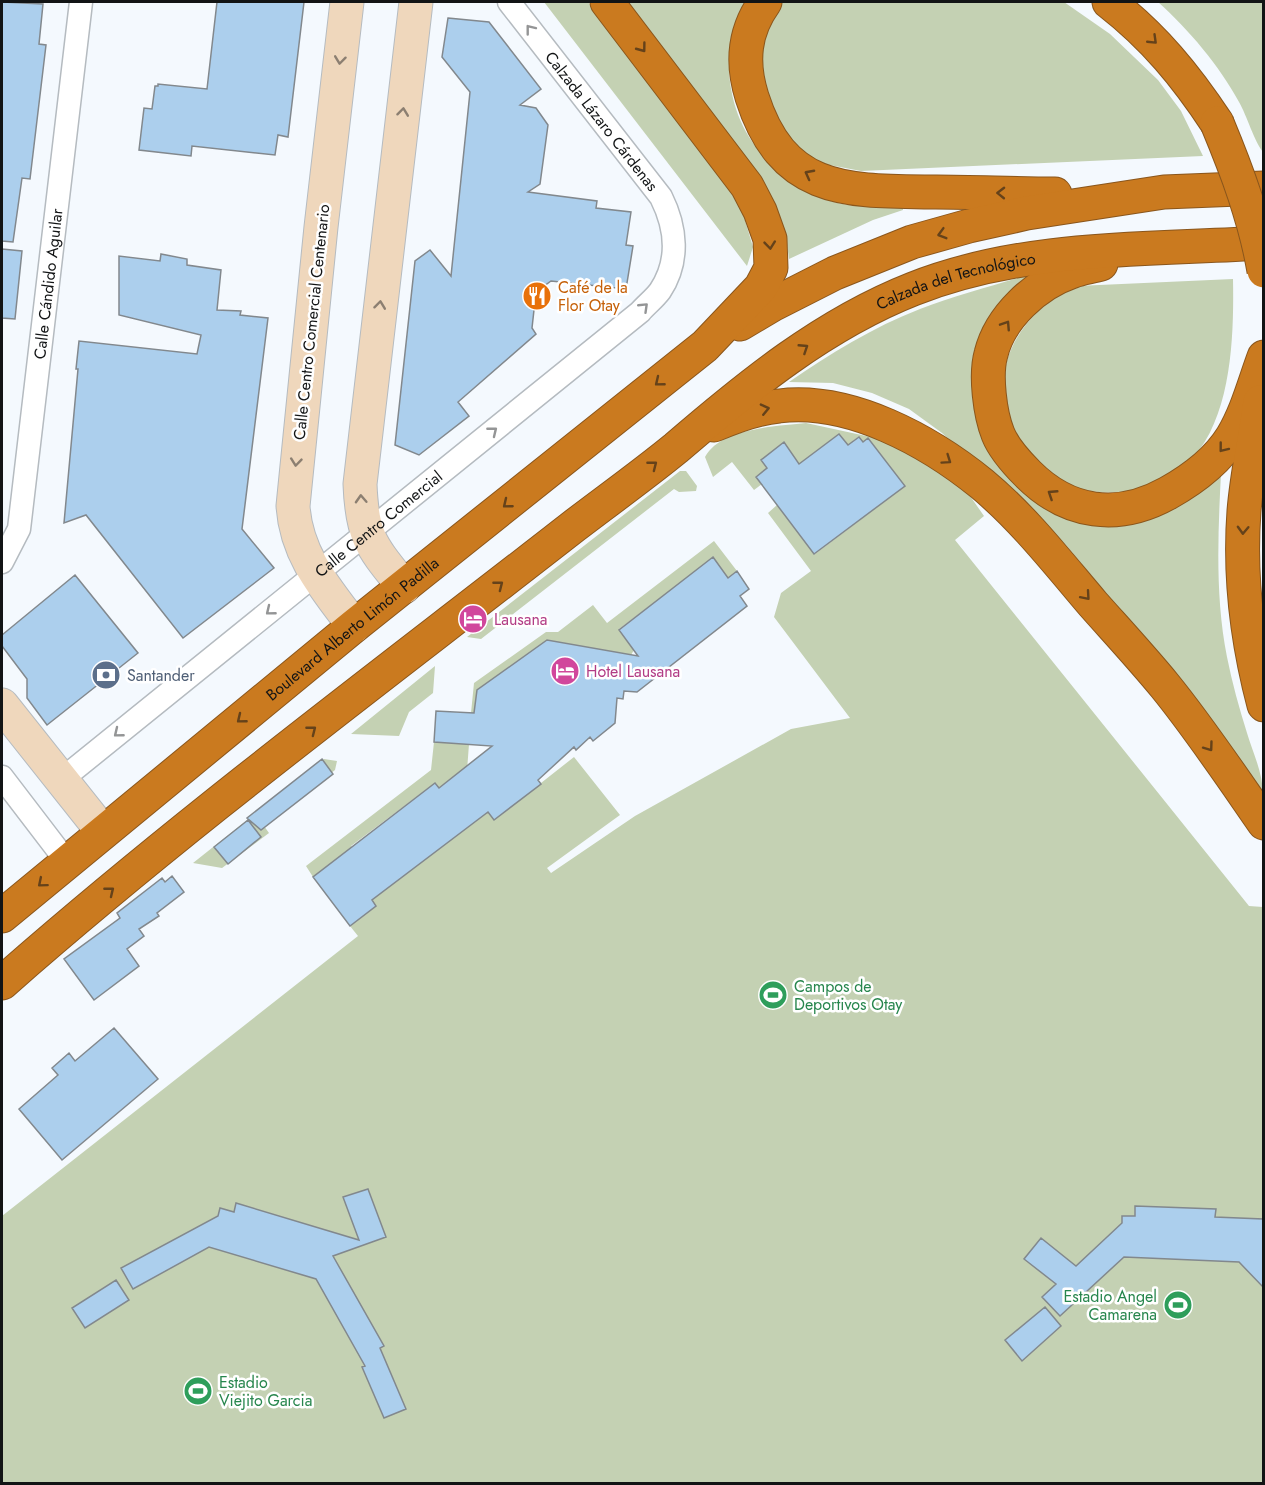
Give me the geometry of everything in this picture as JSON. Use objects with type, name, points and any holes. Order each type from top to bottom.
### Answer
[{"type":"highway","points":[[607,2],[747,186],[770,238],[771,268],[761,287],[705,346]]},
{"type":"highway","points":[[765,2],[749,34],[744,61],[750,93],[760,122],[777,148],[795,167],[826,184],[882,191],[1038,194],[1263,188]]},
{"type":"highway","points":[[1109,2],[1129,17],[1165,52],[1217,123],[1240,178],[1261,252],[1263,271]]},
{"type":"highway","points":[[705,346],[772,305],[825,278],[912,242],[1027,213],[1164,192]]},
{"type":"highway","name":"Calzada del Tecnológico","points":[[690,434],[763,375],[873,306],[916,288],[987,267],[1054,255],[1263,243]]},
{"type":"highway","points":[[1222,245],[1104,263],[1070,272],[1044,285],[1020,304],[1002,328],[991,354],[991,397],[999,436],[1019,466],[1039,485],[1071,505],[1106,511],[1138,507],[1161,497],[1198,474],[1224,447],[1246,411],[1263,357]]},
{"type":"highway","name":"Boulevard Alberto Limón Padilla","points":[[2,916],[354,626],[705,346]]},
{"type":"highway","points":[[1263,368],[1245,501],[1242,568],[1245,614],[1252,661],[1263,705]]},
{"type":"highway","points":[[2,983],[152,856],[677,447],[690,434],[737,415],[780,405],[821,406],[861,416],[900,430],[982,484],[1026,526],[1166,688],[1263,823]]},
{"type":"street","name":"Calle Cándido Aguilar","points":[[2,562],[20,529],[81,2]]},
{"type":"street","name":"Calle Centro Comercial Centenario","points":[[347,2],[319,239],[292,506],[298,539],[316,574],[354,626]]},
{"type":"street","points":[[404,587],[375,551],[366,534],[361,502],[362,460],[416,2]]},
{"type":"street","name":"Calzada Lázaro Cárdenas","points":[[509,2],[661,197],[674,229],[674,250]]},
{"type":"street","name":"Calle Centro Comercial","points":[[61,780],[640,312],[659,292],[669,273],[674,250]]},
{"type":"street","points":[[2,705],[103,832]]},
{"type":"street","points":[[2,777],[67,862]]},
{"type":"green space","points":[[544,2],[588,2],[722,171],[733,189],[753,247],[747,266]]},
{"type":"green space","points":[[628,2],[746,2],[731,43],[729,64],[736,107],[747,134],[756,146],[791,176],[825,199],[854,206],[903,206],[903,210],[873,220],[789,259],[780,220],[763,183]]},
{"type":"green space","points":[[780,2],[1064,2],[1110,34],[1158,80],[1181,111],[1203,156],[861,171],[819,163],[796,150],[766,105],[760,55],[773,11]]},
{"type":"green space","points":[[1158,2],[1263,2],[1263,152],[1239,102],[1213,61],[1181,24]]},
{"type":"green space","points":[[1038,272],[1013,291],[995,446],[1133,523],[1167,512],[1194,496],[1221,473],[1218,565],[1223,634],[1233,685],[1260,771],[1263,795],[1134,627],[1066,545],[942,433],[909,409],[872,393],[833,383],[789,382],[852,342],[903,316],[949,299]]},
{"type":"green space","points":[[1233,279],[1231,349],[1223,397],[1206,440],[1190,461],[1145,487],[1127,491],[1102,492],[1084,490],[1058,480],[1027,452],[1012,426],[1004,400],[1004,373],[1012,347],[1027,323],[1049,303],[1077,286]]},
{"type":"green space","name":"Campos de Deportivos Otay","points":[[806,423],[880,439],[946,475],[968,493],[984,516],[955,540],[1249,906],[1263,907],[1263,1483],[2,1484],[2,1216],[358,936],[350,926],[376,906],[356,880],[456,791],[448,781],[439,788],[435,783],[351,846],[356,853],[344,853],[313,877],[306,866],[431,770],[434,742],[469,744],[466,784],[494,820],[574,757],[620,815],[547,868],[551,873],[635,816],[791,729],[850,718],[774,617],[781,593],[811,571],[768,513],[777,505],[815,554],[905,486],[868,438],[863,442],[858,437],[848,445],[839,434],[799,464],[783,443],[761,460],[767,468],[756,477],[762,484],[754,490],[732,462],[713,477],[705,457],[712,447],[736,434],[765,427]]},
{"type":"green space","points":[[680,471],[686,471],[697,486],[696,491],[679,492],[674,489],[481,639],[467,637]]},
{"type":"green space","points":[[714,541],[737,571],[728,578],[713,558],[619,629],[634,650],[631,655],[547,640],[477,690],[474,714],[471,713],[474,683],[546,632],[558,632],[593,605],[607,623]]},
{"type":"green space","points":[[435,666],[433,693],[409,712],[399,736],[351,734]]},
{"type":"green space","points":[[324,759],[337,761],[335,770],[264,826],[269,833],[222,868],[193,863]]},
{"type":"building","points":[[2,2],[43,4],[39,44],[46,45],[30,179],[22,178],[13,242],[2,241]]},
{"type":"building","points":[[217,2],[304,2],[288,137],[278,135],[275,155],[192,146],[191,156],[139,150],[144,108],[152,109],[155,86],[158,84],[207,89]]},
{"type":"building","points":[[448,18],[489,22],[541,89],[520,105],[536,108],[548,125],[540,184],[528,192],[597,201],[596,208],[631,212],[626,245],[633,246],[626,289],[551,281],[536,292],[532,328],[536,334],[458,402],[469,416],[419,455],[395,445],[415,261],[430,250],[451,276],[470,92],[442,57]]},
{"type":"building","points":[[2,249],[22,251],[15,319],[2,318]]},
{"type":"building","points":[[161,254],[187,259],[187,265],[221,270],[217,310],[241,311],[240,315],[268,318],[242,529],[274,568],[183,638],[86,515],[64,523],[79,341],[197,354],[201,335],[119,315],[119,256],[160,261]]},
{"type":"building","points":[[839,434],[848,445],[859,437],[863,442],[868,438],[905,486],[814,554],[756,477],[767,468],[761,460],[784,442],[799,464]]},
{"type":"building","points":[[713,557],[728,578],[737,571],[749,589],[740,596],[747,606],[637,692],[624,691],[623,699],[617,698],[615,723],[593,741],[590,737],[576,750],[574,747],[538,780],[541,784],[494,820],[488,812],[372,900],[376,906],[350,926],[313,877],[435,783],[439,788],[492,746],[434,742],[436,711],[474,713],[477,690],[547,640],[638,656],[619,630]]},
{"type":"building","points":[[75,575],[138,653],[47,725],[27,698],[27,679],[2,646],[2,635]]},
{"type":"building","points":[[322,759],[333,774],[261,830],[247,818]]},
{"type":"building","points":[[248,820],[261,837],[228,864],[214,847]]},
{"type":"building","points":[[172,876],[184,892],[157,913],[159,916],[139,929],[144,936],[127,949],[139,966],[94,1000],[64,959],[120,918],[117,913],[162,878],[165,882]]},
{"type":"building","points":[[114,1028],[158,1079],[62,1160],[19,1109],[58,1075],[52,1068],[69,1053],[75,1061]]},
{"type":"building","points":[[368,1189],[386,1237],[333,1256],[384,1346],[380,1348],[406,1409],[384,1418],[362,1367],[365,1366],[316,1279],[209,1247],[133,1289],[121,1268],[218,1216],[220,1208],[234,1212],[236,1203],[359,1240],[343,1197]]},
{"type":"building","points":[[1135,1206],[1216,1209],[1215,1217],[1263,1219],[1263,1287],[1239,1262],[1124,1257],[1060,1316],[1042,1297],[1056,1284],[1024,1259],[1041,1238],[1076,1266],[1122,1223],[1122,1216],[1135,1216]]},
{"type":"building","points":[[116,1280],[129,1300],[85,1328],[72,1308]]},
{"type":"building","points":[[1045,1307],[1061,1326],[1022,1361],[1005,1340]]},
{"type":"place","name":"Café de la Flor Otay","points":[[537,296]]},
{"type":"place","name":"Lausana","points":[[473,619]]},
{"type":"place","name":"Hotel Lausana","points":[[565,671]]},
{"type":"place","name":"Santander","points":[[106,675]]},
{"type":"place","name":"Campos de Deportivos Otay","points":[[773,995]]},
{"type":"place","name":"Estadio Angel Camarena","points":[[1178,1305]]},
{"type":"place","name":"Estadio Viejito Garcia","points":[[198,1391]]}]
